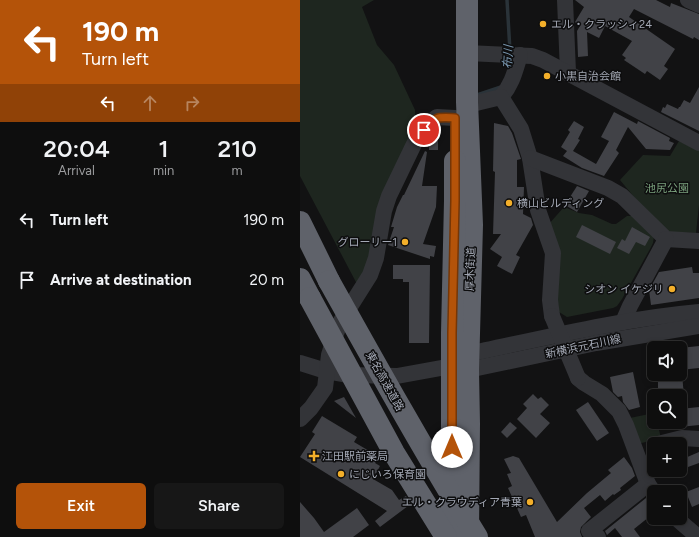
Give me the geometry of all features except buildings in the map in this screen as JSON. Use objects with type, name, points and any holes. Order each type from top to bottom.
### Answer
[{"type":"highway","name":"厚木街道","points":[[454,0],[461,103]]},
{"type":"highway","name":"厚木街道","points":[[467,0],[467,53],[461,103],[455,201],[462,364],[469,424],[468,537]]},
{"type":"highway","name":"東名高速道路","points":[[300,222],[329,281],[434,468],[477,537]]},
{"type":"highway","points":[[300,278],[394,453],[446,537]]},
{"type":"highway","name":"厚木街道","points":[[452,537],[462,364]]},
{"type":"street","points":[[565,0],[568,72]]},
{"type":"street","points":[[688,0],[699,5]]},
{"type":"street","points":[[467,53],[532,56],[568,72],[628,106],[699,143]]},
{"type":"street","points":[[300,419],[311,408],[325,388],[329,355],[341,321],[370,274],[376,258],[384,211],[389,196],[415,142],[430,122],[461,103],[501,97],[512,82],[514,55]]},
{"type":"street","points":[[501,97],[521,129],[530,158],[538,210],[553,254],[550,300],[552,316],[578,378],[602,394],[619,411],[649,485]]},
{"type":"street","points":[[530,158],[608,188],[622,196],[666,239],[699,241]]},
{"type":"street","points":[[623,322],[666,239]]},
{"type":"street","name":"新横浜元石川線","points":[[462,364],[623,322],[699,312]]},
{"type":"street","name":"新横浜元石川線","points":[[462,364],[699,326]]},
{"type":"street","points":[[300,363],[326,371],[354,375],[397,376],[462,364]]},
{"type":"street","points":[[687,438],[699,439]]},
{"type":"street","points":[[634,450],[647,447]]},
{"type":"street","points":[[598,537],[589,531],[647,492]]},
{"type":"street","points":[[684,525],[698,537]]},
{"type":"green space","points":[[300,0],[374,0],[362,7],[377,45],[394,65],[415,110],[416,134],[373,255],[357,284],[300,176]]},
{"type":"green space","name":"池尻公園","points":[[679,141],[699,151],[699,205],[696,233],[663,232],[620,180],[643,155],[670,156]]},
{"type":"green space","points":[[564,207],[579,213],[592,215],[612,224],[616,224],[627,216],[633,216],[654,236],[650,249],[617,306],[567,317],[559,312],[549,224]]},
{"type":"green space","points":[[647,414],[647,429],[659,429],[661,437],[647,437],[647,442],[634,445],[625,419]]},
{"type":"waterway","name":"布川","points":[[507,0],[510,51]]},
{"type":"waterway","name":"布川","points":[[477,95],[501,87]]},
{"type":"place","name":"エル・クラッシィ24","points":[[543,24]]},
{"type":"place","name":"小黒自治会館","points":[[547,76]]},
{"type":"place","name":"横山ビルディング","points":[[509,203]]},
{"type":"place","name":"グローリー1","points":[[405,242]]},
{"type":"place","name":"シオン イケジリ","points":[[672,289]]},
{"type":"place","name":"江田駅前薬局","points":[[314,456]]},
{"type":"place","name":"にじいろ保育園","points":[[341,474]]},
{"type":"place","name":"エル・クラウディア青葉","points":[[530,502]]},
{"type":"route","points":[[424,130],[430,122],[437,118],[455,118],[452,447]]}]
